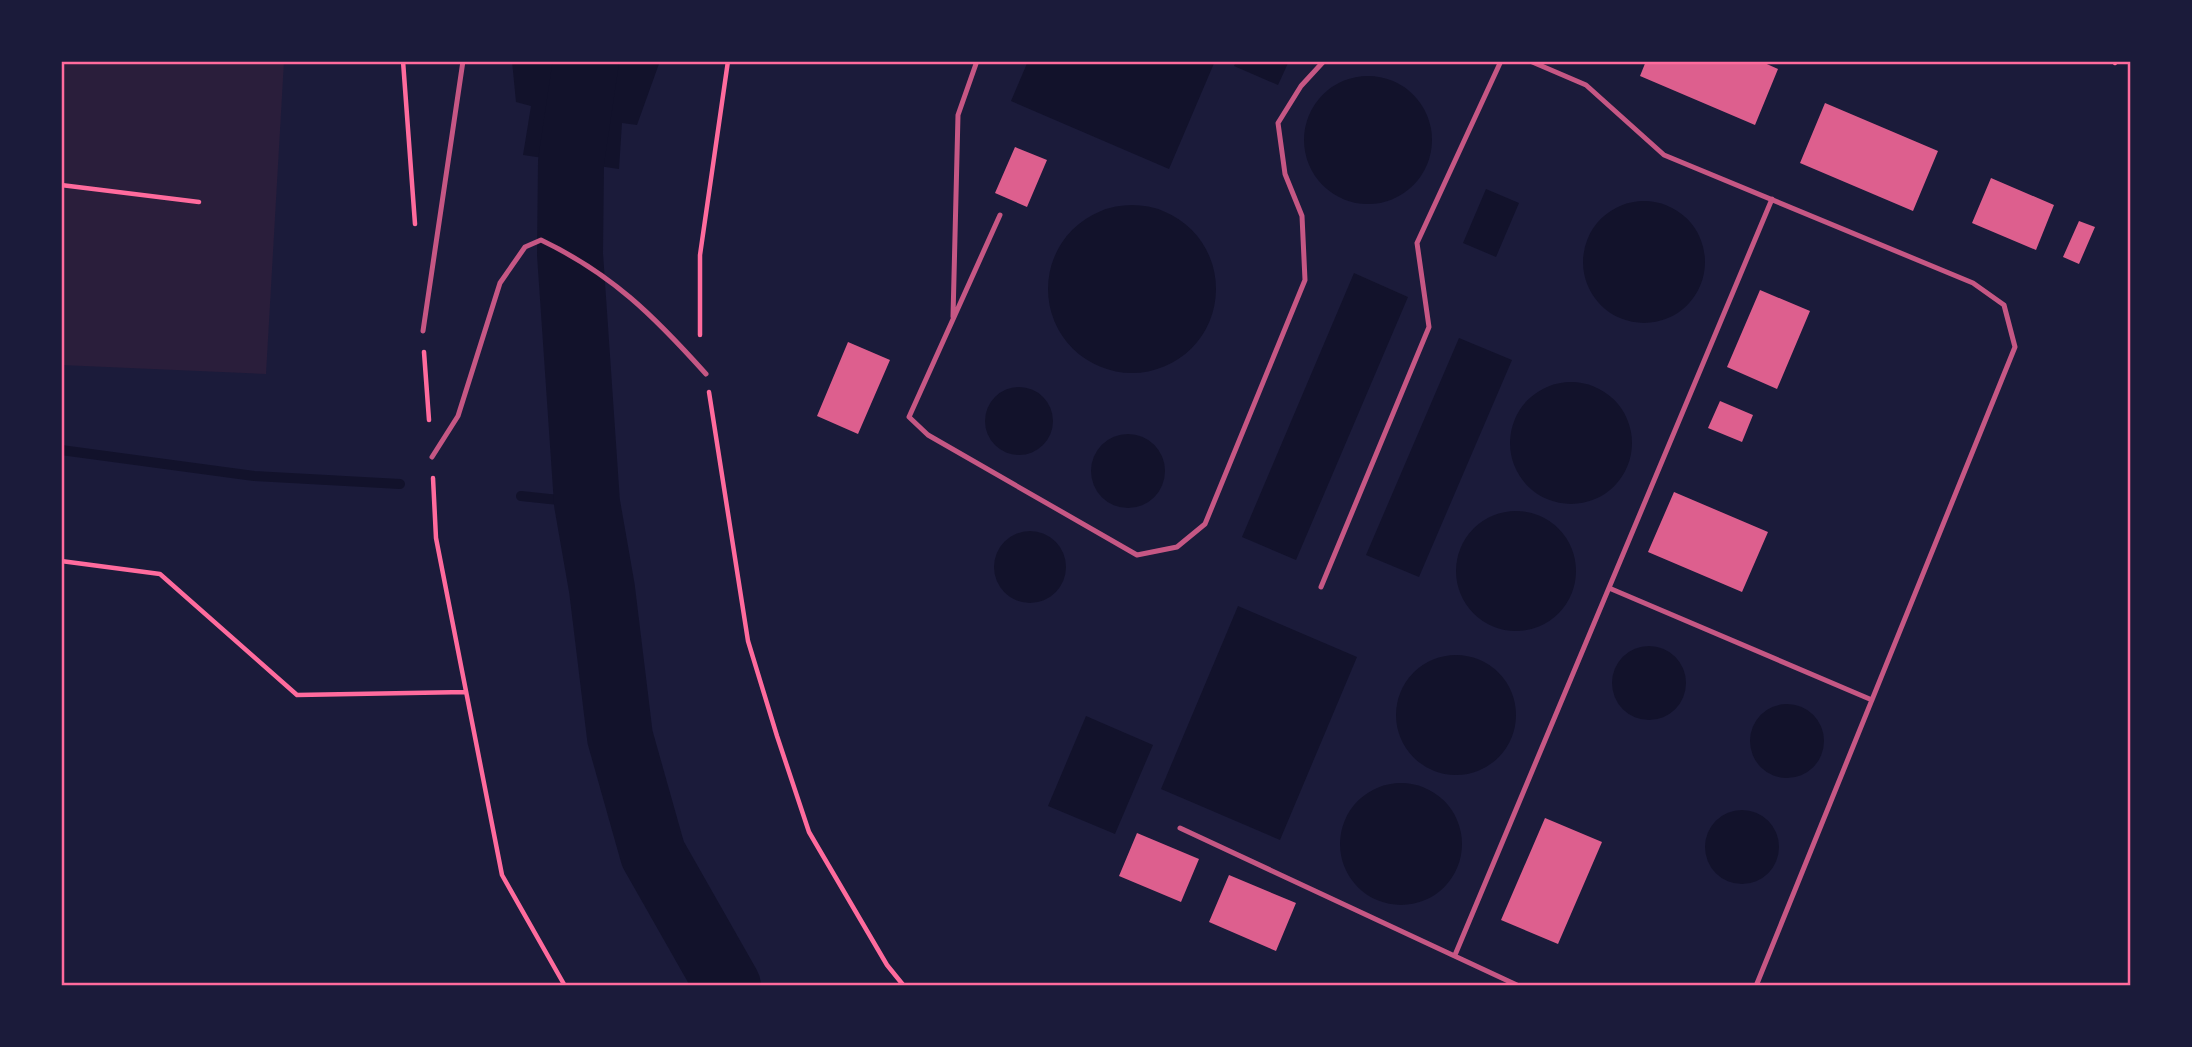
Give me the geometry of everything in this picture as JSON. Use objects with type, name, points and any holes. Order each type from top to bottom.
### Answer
[{"type":"lane","points":[[423,331],[463,61]]},
{"type":"lane","points":[[953,320],[958,115],[977,61]]},
{"type":"lane","points":[[1000,215],[909,417],[928,435],[1138,555],[1177,547],[1205,524],[1305,279],[1302,216],[1285,174],[1278,123],[1301,86],[1324,61]]},
{"type":"lane","points":[[1321,587],[1429,327],[1417,243],[1501,61]]},
{"type":"lane","points":[[1530,61],[1586,85],[1664,155],[1973,283],[2004,305],[2015,347],[1756,986]]},
{"type":"lane","points":[[1455,956],[1772,199]]},
{"type":"lane","points":[[432,457],[458,416],[500,282],[525,247],[541,240],[616,283],[667,330],[706,374]]},
{"type":"lane","points":[[1609,588],[1872,700]]},
{"type":"lane","points":[[1180,828],[1519,986]]},
{"type":"path","points":[[403,61],[416,237]]},
{"type":"path","points":[[728,61],[700,255],[700,341],[748,641],[809,832],[887,965],[904,986]]},
{"type":"path","points":[[61,186],[199,202]]},
{"type":"path","points":[[423,331],[436,538],[502,875],[565,986]]},
{"type":"path","points":[[61,561],[160,575],[297,695],[466,692]]},
{"type":"shaded area","points":[[61,61],[284,61],[266,374],[61,365]]},
{"type":"shaded area","points":[[512,61],[660,61],[637,125],[622,123],[619,169],[523,155],[531,106],[516,102]]},
{"type":"shaded area","points":[[1028,61],[1215,61],[1169,169],[1011,101]]},
{"type":"shaded area","points":[[1236,61],[1289,61],[1278,85],[1234,66]]},
{"type":"shaded area","points":[[1368,76],[1392,81],[1413,95],[1427,116],[1432,140],[1427,164],[1413,185],[1392,199],[1368,204],[1344,199],[1323,185],[1309,164],[1304,140],[1309,116],[1323,95],[1344,81]]},
{"type":"shaded area","points":[[1486,189],[1519,203],[1496,257],[1463,243]]},
{"type":"shaded area","points":[[1644,201],[1667,206],[1687,219],[1700,239],[1705,262],[1700,285],[1687,305],[1667,318],[1644,323],[1621,318],[1601,305],[1588,285],[1583,262],[1588,239],[1601,219],[1621,206]]},
{"type":"shaded area","points":[[1132,205],[1164,212],[1179,219],[1191,230],[1202,242],[1209,257],[1216,289],[1209,321],[1202,336],[1191,348],[1179,359],[1164,366],[1132,373],[1100,366],[1085,359],[1073,348],[1062,336],[1055,321],[1048,289],[1055,257],[1062,242],[1073,230],[1085,219],[1100,212]]},
{"type":"shaded area","points":[[1354,273],[1408,297],[1296,560],[1242,537]]},
{"type":"shaded area","points":[[1459,338],[1512,360],[1419,577],[1366,555]]},
{"type":"shaded area","points":[[1571,382],[1594,387],[1614,400],[1627,420],[1632,443],[1627,466],[1614,486],[1594,499],[1571,504],[1548,499],[1528,486],[1515,466],[1510,443],[1515,420],[1528,400],[1548,387]]},
{"type":"shaded area","points":[[1012,387],[1026,387],[1038,392],[1048,402],[1053,421],[1048,440],[1038,450],[1026,455],[1012,455],[1000,450],[990,440],[985,428],[985,414],[990,402],[1000,392]]},
{"type":"shaded area","points":[[1121,434],[1135,434],[1149,440],[1159,450],[1165,471],[1159,492],[1149,502],[1135,508],[1121,508],[1107,502],[1097,492],[1091,478],[1091,464],[1097,450],[1107,440]]},
{"type":"shaded area","points":[[1516,511],[1539,515],[1559,528],[1572,548],[1576,571],[1572,594],[1559,614],[1539,627],[1516,631],[1493,627],[1473,614],[1460,594],[1456,571],[1460,548],[1473,528],[1493,515]]},
{"type":"shaded area","points":[[1030,531],[1050,537],[1060,547],[1066,567],[1060,587],[1050,597],[1030,603],[1010,597],[1000,587],[994,567],[1000,547],[1010,537]]},
{"type":"shaded area","points":[[1238,606],[1357,657],[1280,840],[1161,789]]},
{"type":"shaded area","points":[[1649,646],[1663,649],[1675,657],[1683,669],[1686,683],[1683,697],[1675,709],[1663,717],[1649,720],[1635,717],[1623,709],[1615,697],[1612,683],[1615,669],[1623,657],[1635,649]]},
{"type":"shaded area","points":[[1456,655],[1479,659],[1499,672],[1512,692],[1516,715],[1512,738],[1499,758],[1479,771],[1456,775],[1433,771],[1413,758],[1400,738],[1396,715],[1400,692],[1413,672],[1433,659]]},
{"type":"shaded area","points":[[1787,704],[1801,707],[1813,715],[1821,727],[1824,741],[1821,755],[1813,767],[1801,775],[1787,778],[1773,775],[1761,767],[1753,755],[1750,741],[1753,727],[1761,715],[1773,707]]},
{"type":"shaded area","points":[[1086,716],[1153,745],[1115,834],[1048,806]]},
{"type":"shaded area","points":[[1401,783],[1424,788],[1444,801],[1457,821],[1462,844],[1457,867],[1444,887],[1424,900],[1401,905],[1378,900],[1358,887],[1345,867],[1340,844],[1345,821],[1358,801],[1378,788]]},
{"type":"shaded area","points":[[1742,810],[1756,813],[1768,821],[1776,833],[1779,847],[1776,861],[1768,873],[1756,881],[1742,884],[1728,881],[1716,873],[1708,861],[1705,847],[1708,833],[1716,821],[1728,813]]},
{"type":"building","points":[[1646,61],[1760,61],[1778,69],[1755,125],[1640,76]]},
{"type":"building","points":[[1825,103],[1938,151],[1913,211],[1800,163]]},
{"type":"building","points":[[1015,147],[1047,160],[1027,207],[995,193]]},
{"type":"building","points":[[1991,178],[2054,205],[2036,250],[1972,223]]},
{"type":"building","points":[[2079,221],[2095,227],[2079,264],[2063,257]]},
{"type":"building","points":[[1760,290],[1810,311],[1777,389],[1727,367]]},
{"type":"building","points":[[848,342],[890,360],[858,434],[817,416]]},
{"type":"building","points":[[1720,401],[1753,415],[1742,442],[1708,428]]},
{"type":"building","points":[[1674,492],[1768,532],[1742,592],[1648,552]]},
{"type":"building","points":[[1545,818],[1602,842],[1558,944],[1501,920]]},
{"type":"building","points":[[1137,833],[1199,859],[1181,902],[1119,876]]},
{"type":"building","points":[[1229,875],[1296,903],[1276,951],[1209,922]]},
{"type":"waterway","points":[[586,61],[571,162],[570,254],[587,503],[602,589],[620,737],[653,854],[728,986]]},
{"type":"waterway","points":[[61,450],[254,476],[400,484]]},
{"type":"waterway","points":[[521,496],[587,503]]}]
